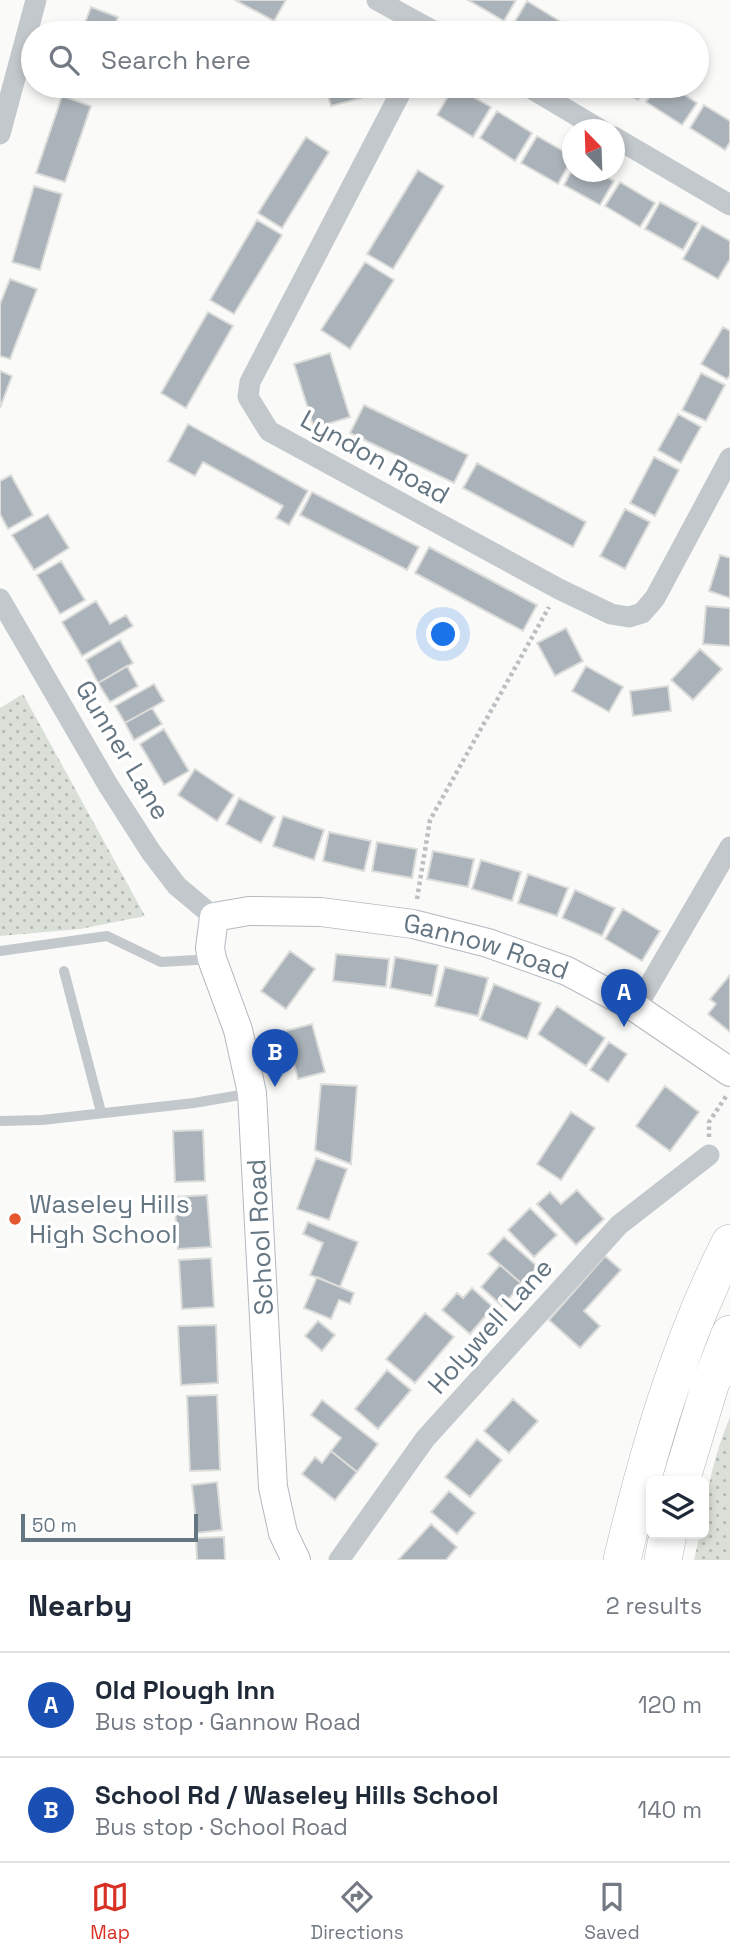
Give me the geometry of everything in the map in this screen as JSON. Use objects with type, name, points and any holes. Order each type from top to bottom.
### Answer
[{"type":"highway","points":[[622,1560],[642,1477],[664,1407],[691,1331],[730,1243]]},
{"type":"highway","points":[[683,1476],[710,1385],[730,1334]]},
{"type":"highway","points":[[663,1560],[667,1539]]},
{"type":"street","points":[[30,21],[36,0]]},
{"type":"street","points":[[377,0],[414,21]]},
{"type":"street","points":[[0,134],[21,56]]},
{"type":"street","name":"Lyndon Road","points":[[398,98],[250,382],[248,397],[269,431],[559,589],[611,614],[629,617],[642,612],[655,598],[730,458]]},
{"type":"street","points":[[547,98],[582,119]]},
{"type":"street","points":[[625,143],[730,205]]},
{"type":"street","name":"Gunner Lane","points":[[0,599],[108,785],[151,852],[177,886],[214,917]]},
{"type":"street","points":[[636,1008],[730,847]]},
{"type":"street","name":"Gannow Road","points":[[214,917],[249,911],[321,912],[413,924],[488,943],[568,971],[636,1008],[725,1079]]},
{"type":"street","name":"School Road","points":[[214,917],[210,947],[212,959],[238,1030],[252,1093],[274,1487],[283,1533],[296,1560]]},
{"type":"street","name":"Holywell Lane","points":[[339,1560],[425,1439],[618,1225],[709,1155]]},
{"type":"lane","points":[[0,951],[107,936],[161,962],[212,959]]},
{"type":"lane","points":[[64,971],[101,1112]]},
{"type":"lane","points":[[0,1121],[42,1120],[194,1103],[252,1093]]},
{"type":"path","points":[[413,924],[430,820],[559,589]]},
{"type":"path","points":[[709,1155],[709,1122],[727,1095],[725,1079]]},
{"type":"shaded area","points":[[23,694],[145,916],[80,929],[0,936],[0,708]]},
{"type":"shaded area","points":[[730,1417],[730,1560],[694,1560],[699,1539],[709,1539],[709,1486]]},
{"type":"building","points":[[235,0],[286,0],[274,21]]},
{"type":"building","points":[[468,0],[516,0],[504,21]]},
{"type":"building","points":[[527,1],[560,21],[515,21]]},
{"type":"building","points":[[91,7],[118,17],[116,21],[86,21]]},
{"type":"building","points":[[61,98],[91,106],[65,182],[36,173]]},
{"type":"building","points":[[329,98],[361,98],[331,106]]},
{"type":"building","points":[[447,98],[475,98],[491,107],[473,137],[437,115]]},
{"type":"building","points":[[649,98],[689,98],[697,103],[682,125],[646,102]]},
{"type":"building","points":[[704,105],[730,121],[730,142],[725,150],[690,128]]},
{"type":"building","points":[[497,111],[532,133],[515,161],[480,138]]},
{"type":"building","points":[[537,136],[562,150],[562,177],[558,184],[521,163]]},
{"type":"building","points":[[306,137],[329,152],[282,228],[258,213]]},
{"type":"building","points":[[418,170],[444,186],[393,269],[367,254]]},
{"type":"building","points":[[566,182],[613,182],[600,205],[564,185]]},
{"type":"building","points":[[620,182],[655,203],[640,227],[605,206]]},
{"type":"building","points":[[34,186],[62,194],[40,270],[12,262]]},
{"type":"building","points":[[660,202],[698,223],[683,250],[645,229]]},
{"type":"building","points":[[257,220],[282,235],[234,314],[210,300]]},
{"type":"building","points":[[702,225],[730,241],[730,259],[718,279],[683,259]]},
{"type":"building","points":[[365,262],[394,280],[350,349],[321,330]]},
{"type":"building","points":[[10,279],[37,289],[10,359],[0,356],[0,304]]},
{"type":"building","points":[[208,312],[233,326],[186,408],[161,393]]},
{"type":"building","points":[[723,327],[730,331],[730,375],[727,379],[701,364]]},
{"type":"building","points":[[330,353],[350,417],[314,428],[294,364]]},
{"type":"building","points":[[0,371],[12,376],[0,408]]},
{"type":"building","points":[[701,373],[725,385],[706,421],[682,410]]},
{"type":"building","points":[[364,405],[468,455],[454,483],[350,433]]},
{"type":"building","points":[[678,414],[701,427],[681,463],[658,450]]},
{"type":"building","points":[[188,424],[308,491],[289,525],[276,518],[283,506],[203,462],[195,476],[168,461]]},
{"type":"building","points":[[654,457],[679,470],[655,516],[630,503]]},
{"type":"building","points":[[477,463],[586,522],[573,547],[463,488]]},
{"type":"building","points":[[11,475],[33,515],[8,529],[0,514],[0,481]]},
{"type":"building","points":[[312,492],[419,547],[407,570],[300,515]]},
{"type":"building","points":[[625,509],[650,522],[625,569],[600,556]]},
{"type":"building","points":[[48,514],[69,548],[34,570],[12,535]]},
{"type":"building","points":[[429,547],[537,605],[523,631],[415,573]]},
{"type":"building","points":[[720,555],[730,558],[730,598],[709,591]]},
{"type":"building","points":[[61,561],[85,600],[60,614],[37,575]]},
{"type":"building","points":[[96,601],[110,624],[126,615],[133,626],[82,656],[62,622]]},
{"type":"building","points":[[706,606],[730,608],[730,646],[703,644]]},
{"type":"building","points":[[566,628],[583,661],[555,676],[537,643]]},
{"type":"building","points":[[120,640],[133,663],[98,683],[86,660]]},
{"type":"building","points":[[700,649],[722,669],[693,700],[671,680]]},
{"type":"building","points":[[127,666],[138,686],[110,702],[98,683]]},
{"type":"building","points":[[586,666],[623,687],[609,712],[572,691]]},
{"type":"building","points":[[154,684],[164,701],[125,723],[115,706]]},
{"type":"building","points":[[668,686],[671,711],[633,716],[630,691]]},
{"type":"building","points":[[152,708],[162,724],[134,740],[125,723]]},
{"type":"building","points":[[164,729],[189,771],[164,785],[140,744]]},
{"type":"building","points":[[195,769],[234,795],[217,821],[178,795]]},
{"type":"building","points":[[239,798],[275,817],[261,843],[226,824]]},
{"type":"building","points":[[283,816],[324,830],[314,860],[273,846]]},
{"type":"building","points":[[329,832],[371,841],[364,871],[323,861]]},
{"type":"building","points":[[377,842],[417,849],[412,878],[372,871]]},
{"type":"building","points":[[433,851],[474,859],[468,887],[427,879]]},
{"type":"building","points":[[481,860],[521,872],[512,901],[472,889]]},
{"type":"building","points":[[528,874],[568,888],[557,916],[518,903]]},
{"type":"building","points":[[575,890],[615,908],[602,936],[562,918]]},
{"type":"building","points":[[623,909],[660,931],[642,961],[605,939]]},
{"type":"building","points":[[290,951],[315,969],[286,1009],[261,991]]},
{"type":"building","points":[[336,954],[389,959],[386,987],[333,981]]},
{"type":"building","points":[[395,957],[438,965],[432,996],[390,988]]},
{"type":"building","points":[[445,967],[488,978],[478,1016],[435,1006]]},
{"type":"building","points":[[730,975],[730,1032],[708,1014],[716,1004],[710,999]]},
{"type":"building","points":[[494,984],[541,1003],[527,1039],[480,1020]]},
{"type":"building","points":[[557,1006],[605,1038],[586,1066],[538,1034]]},
{"type":"building","points":[[312,1024],[325,1072],[298,1079],[285,1031]]},
{"type":"building","points":[[609,1042],[627,1054],[608,1082],[590,1070]]},
{"type":"building","points":[[321,1084],[357,1086],[351,1164],[315,1150]]},
{"type":"building","points":[[665,1086],[699,1112],[670,1151],[636,1126]]},
{"type":"building","points":[[571,1112],[595,1128],[561,1180],[537,1164]]},
{"type":"building","points":[[203,1130],[205,1181],[175,1182],[173,1131]]},
{"type":"building","points":[[316,1158],[347,1169],[329,1220],[297,1209]]},
{"type":"building","points":[[577,1190],[604,1219],[576,1245],[537,1204],[550,1192],[561,1204]]},
{"type":"building","points":[[207,1195],[211,1247],[178,1249],[174,1197]]},
{"type":"building","points":[[530,1208],[557,1235],[534,1257],[508,1230]]},
{"type":"building","points":[[308,1222],[358,1242],[340,1287],[310,1275],[323,1243],[303,1234]]},
{"type":"building","points":[[504,1237],[538,1267],[522,1284],[488,1254]]},
{"type":"building","points":[[605,1256],[621,1270],[584,1311],[600,1326],[580,1348],[549,1320]]},
{"type":"building","points":[[211,1258],[214,1307],[182,1309],[179,1260]]},
{"type":"building","points":[[500,1265],[522,1284],[502,1306],[481,1287]]},
{"type":"building","points":[[317,1277],[354,1293],[350,1304],[339,1300],[331,1319],[304,1308]]},
{"type":"building","points":[[472,1288],[493,1307],[470,1334],[442,1310],[457,1293],[463,1298]]},
{"type":"building","points":[[425,1313],[454,1337],[415,1383],[386,1359]]},
{"type":"building","points":[[318,1321],[335,1335],[322,1351],[305,1336]]},
{"type":"building","points":[[216,1325],[218,1383],[181,1385],[178,1326]]},
{"type":"building","points":[[387,1370],[411,1390],[378,1429],[355,1409]]},
{"type":"building","points":[[217,1395],[220,1470],[190,1471],[187,1396]]},
{"type":"building","points":[[513,1399],[538,1421],[509,1453],[484,1431]]},
{"type":"building","points":[[322,1400],[378,1444],[357,1472],[331,1451],[341,1438],[311,1415]]},
{"type":"building","points":[[477,1439],[502,1460],[470,1497],[445,1477]]},
{"type":"building","points":[[331,1451],[357,1472],[335,1500],[302,1474],[315,1457],[322,1463]]},
{"type":"building","points":[[217,1482],[222,1530],[197,1533],[192,1485]]},
{"type":"building","points":[[449,1491],[475,1513],[457,1534],[431,1512]]},
{"type":"building","points":[[431,1524],[457,1547],[446,1560],[398,1560]]},
{"type":"building","points":[[224,1537],[225,1560],[197,1560],[196,1538]]},
{"type":"place","name":"Old Plough Inn","points":[[624,1027]]},
{"type":"place","name":"School Rd / Waseley Hills School","points":[[275,1087]]},
{"type":"place","name":"Waseley Hills High School","points":[[15,1219]]}]
